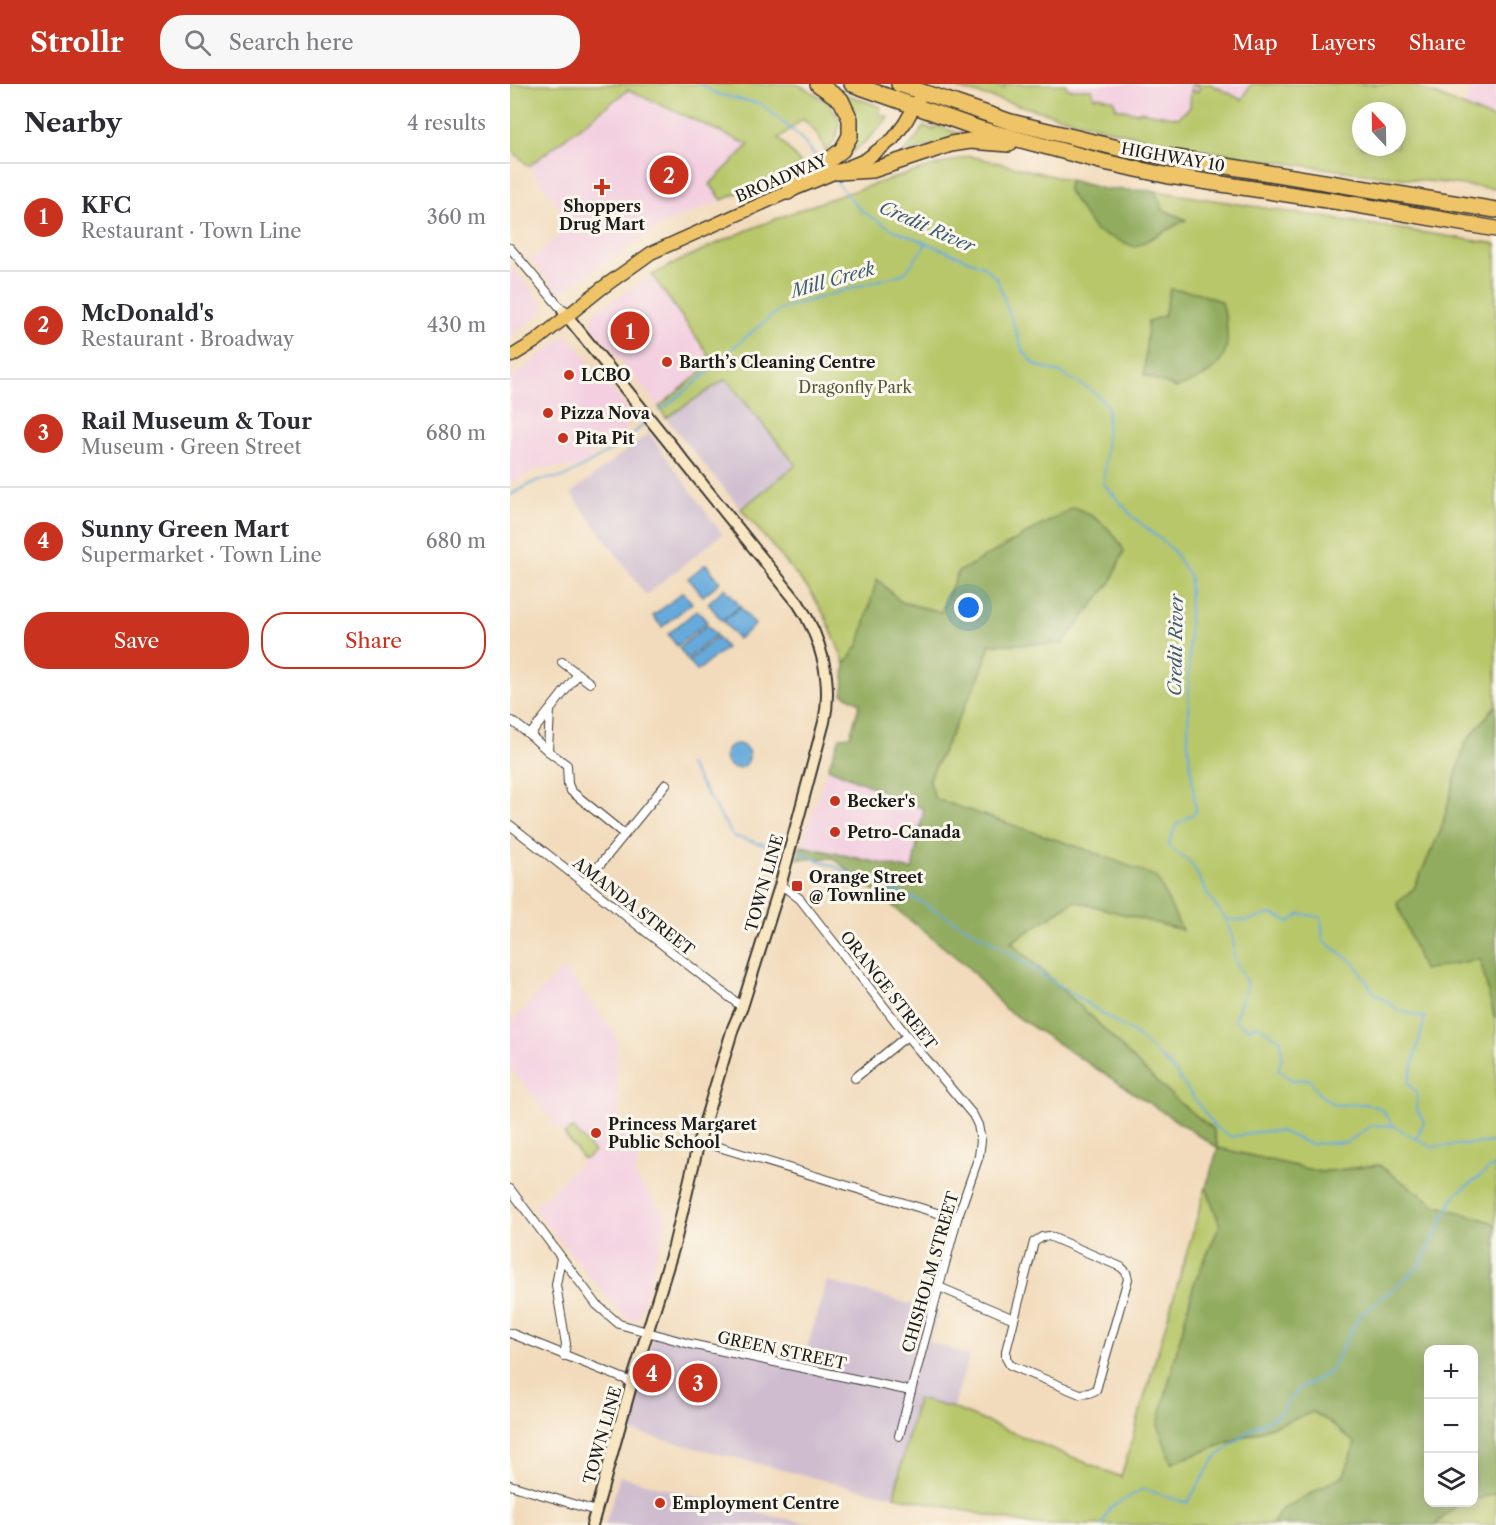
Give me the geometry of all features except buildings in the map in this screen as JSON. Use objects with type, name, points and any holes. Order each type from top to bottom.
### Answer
[{"type":"highway","points":[[788,192],[826,170],[850,136],[850,119],[841,100],[818,84]]},
{"type":"highway","name":"HIGHWAY 10","points":[[852,84],[980,129],[1104,162],[1169,176],[1496,229]]},
{"type":"highway","name":"HIGHWAY 10","points":[[899,84],[924,88],[1011,122],[1122,149],[1496,210]]},
{"type":"highway","points":[[826,170],[873,170],[951,144],[970,141],[1043,145]]},
{"type":"highway","points":[[1455,204],[1496,201]]},
{"type":"main road","name":"BROADWAY","points":[[826,170],[865,160],[893,139],[915,107],[924,88]]},
{"type":"main road","name":"BROADWAY","points":[[511,357],[536,341],[566,313],[651,253],[788,192]]},
{"type":"main road","name":"TOWN LINE","points":[[566,313],[790,591],[814,630],[826,675],[826,712],[780,886],[742,1007],[733,1028],[699,1141],[674,1246],[632,1382],[592,1525]]},
{"type":"street","points":[[510,248],[566,313]]},
{"type":"street","points":[[562,662],[590,683]]},
{"type":"street","points":[[530,735],[578,674]]},
{"type":"street","points":[[548,750],[550,710]]},
{"type":"street","points":[[512,722],[567,765],[568,784],[571,790],[624,834]]},
{"type":"street","points":[[584,884],[666,784]]},
{"type":"street","name":"AMANDA STREET","points":[[512,829],[742,1007]]},
{"type":"street","name":"ORANGE STREET","points":[[780,886],[788,888],[800,899],[973,1116]]},
{"type":"street","points":[[855,1078],[907,1036]]},
{"type":"street","name":"CHISHOLM STREET","points":[[899,1436],[957,1219],[979,1156],[981,1141],[978,1125],[973,1116]]},
{"type":"street","points":[[699,1141],[957,1219]]},
{"type":"street","name":"GREEN STREET","points":[[510,1189],[597,1305],[619,1324],[704,1347],[911,1391]]},
{"type":"street","points":[[1049,1236],[1121,1267],[1126,1272],[1128,1279],[1096,1390],[1089,1393],[1080,1394],[1010,1365],[1006,1358],[1006,1351],[1014,1319],[1034,1242],[1042,1237],[1049,1236]]},
{"type":"street","points":[[561,1258],[556,1285],[566,1344],[564,1356]]},
{"type":"street","points":[[939,1287],[1014,1319]]},
{"type":"street","points":[[510,1333],[632,1382]]},
{"type":"street","points":[[510,1485],[596,1511]]},
{"type":"shaded area","points":[[1066,84],[1251,84],[1240,103],[1198,122],[1111,114],[1066,89]]},
{"type":"shaded area","points":[[1472,84],[1496,84],[1496,120],[1464,107]]},
{"type":"shaded area","points":[[628,90],[750,146],[710,183],[722,200],[662,225],[560,293],[531,260],[571,224],[529,166]]},
{"type":"shaded area","points":[[510,264],[544,306],[541,312],[510,337]]},
{"type":"shaded area","points":[[652,275],[712,363],[659,407],[591,326],[595,312]]},
{"type":"shaded area","points":[[567,335],[636,419],[580,467],[539,468],[510,484],[510,379]]},
{"type":"shaded area","points":[[721,373],[797,465],[741,509],[666,418]]},
{"type":"shaded area","points":[[649,433],[722,534],[646,595],[571,493]]},
{"type":"shaded area","points":[[828,768],[924,809],[912,871],[801,846]]},
{"type":"shaded area","name":"Princess Margaret Public School","points":[[563,968],[609,1025],[617,1039],[617,1102],[621,1119],[638,1147],[639,1159],[634,1175],[667,1218],[638,1320],[630,1319],[620,1313],[533,1208],[583,1160],[510,1067],[510,1024]]},
{"type":"shaded area","points":[[827,1281],[939,1312],[928,1341],[969,1356],[953,1408],[917,1400],[894,1496],[629,1431],[655,1327],[803,1361]]},
{"type":"shaded area","points":[[620,1476],[757,1513],[816,1525],[605,1525]]},
{"type":"green space","points":[[510,84],[797,84],[828,103],[838,119],[839,129],[835,140],[826,152],[819,136],[803,119],[779,138],[802,165],[722,200],[710,184],[749,145],[628,90],[529,166],[510,149]]},
{"type":"green space","points":[[954,84],[990,84],[1004,88],[1005,84],[1066,84],[1067,89],[1092,89],[1094,97],[1114,100],[1116,108],[1179,118],[1190,107],[1191,89],[1197,92],[1200,89],[1197,86],[1191,86],[1192,84],[1211,84],[1242,100],[1251,84],[1410,84],[1496,120],[1496,189],[1231,155],[1098,127],[959,89]]},
{"type":"green space","points":[[845,94],[881,107],[879,114],[888,117],[869,139],[845,157],[855,118]]},
{"type":"green space","points":[[924,126],[933,130],[937,126],[970,137],[903,153]]},
{"type":"green space","name":"Dragonfly Park","points":[[970,156],[1069,180],[1068,191],[1185,219],[1163,210],[1155,191],[1496,244],[1496,705],[1465,743],[1441,830],[1414,888],[1480,958],[1496,1019],[1496,1226],[1491,1222],[1435,1205],[1379,1165],[1321,1172],[1218,1148],[1213,1129],[1144,1070],[1095,1020],[1011,942],[1075,901],[1182,929],[1093,852],[935,799],[929,779],[980,675],[990,644],[1063,644],[959,572],[941,612],[900,602],[877,580],[859,645],[845,664],[825,616],[810,591],[741,509],[796,465],[726,379],[666,418],[659,407],[712,363],[706,351],[652,275],[767,222],[848,193]]},
{"type":"green space","points":[[1069,180],[1104,189],[1155,191],[1163,210],[1186,220],[1135,247],[1095,231],[1068,191]]},
{"type":"green space","points":[[1170,289],[1196,292],[1222,302],[1227,335],[1223,358],[1216,367],[1176,388],[1144,375],[1148,321],[1164,316]]},
{"type":"green space","points":[[1074,507],[1104,524],[1124,551],[1111,582],[1062,644],[990,644],[980,675],[929,779],[935,799],[1093,852],[1157,877],[1182,930],[1075,901],[1011,942],[1095,1020],[1144,1070],[1213,1129],[1218,1148],[1005,1009],[968,967],[833,858],[798,859],[801,846],[912,870],[924,809],[828,768],[840,737],[850,736],[860,703],[843,694],[845,664],[859,644],[877,579],[901,602],[941,612],[958,572]]},
{"type":"green space","points":[[1496,705],[1496,1019],[1480,959],[1423,970],[1397,903],[1414,888],[1441,830],[1465,743]]},
{"type":"green space","points":[[573,1128],[594,1152],[586,1159],[582,1158],[564,1134]]},
{"type":"green space","points":[[1218,1148],[1321,1172],[1379,1165],[1435,1205],[1491,1222],[1496,1226],[1496,1493],[1478,1499],[1478,1345],[1424,1345],[1424,1507],[1455,1507],[1435,1525],[1272,1525],[1281,1510],[1344,1475],[1355,1443],[1313,1412],[1171,1463],[1158,1425],[1194,1284],[1220,1225],[1206,1187]]},
{"type":"green space","points":[[1206,1187],[1220,1225],[1194,1284],[1158,1425],[1172,1463],[1313,1412],[1355,1443],[1344,1476],[1281,1510],[1272,1525],[1034,1525],[894,1496],[917,1399],[953,1408],[1121,1477]]},
{"type":"green space","points":[[1496,1493],[1496,1525],[1435,1525],[1455,1507],[1478,1507],[1478,1499]]},
{"type":"water","points":[[706,564],[720,582],[703,596],[688,578]]},
{"type":"water","points":[[725,588],[740,606],[722,621],[708,603]]},
{"type":"water","points":[[683,592],[692,603],[662,627],[653,616]]},
{"type":"water","points":[[740,607],[755,625],[738,639],[723,621]]},
{"type":"water","points":[[697,610],[707,622],[677,646],[668,634]]},
{"type":"water","points":[[707,625],[716,635],[687,659],[679,648]]},
{"type":"water","points":[[717,637],[726,648],[697,671],[688,661]]},
{"type":"water","points":[[737,744],[746,747],[749,756],[746,765],[737,768],[728,765],[725,756],[728,747]]},
{"type":"waterway","name":"Credit River","points":[[699,84],[717,94],[761,104],[798,135],[819,160]]},
{"type":"waterway","name":"Credit River","points":[[834,179],[861,211],[894,230],[983,266],[997,279],[1023,351],[1036,365],[1061,373],[1093,391],[1108,406],[1104,484],[1132,516],[1172,549],[1190,577],[1188,744],[1196,812],[1176,825],[1168,846],[1191,863],[1209,897],[1226,919],[1233,939],[1235,961],[1248,985],[1234,1020],[1248,1029],[1257,1025],[1281,1040],[1282,1058],[1278,1069],[1291,1080],[1309,1079],[1319,1094],[1335,1105],[1365,1104],[1380,1108],[1395,1127],[1431,1147],[1496,1142]]},
{"type":"waterway","name":"Mill Creek","points":[[660,411],[721,362],[730,350],[780,309],[905,273],[927,243]]},
{"type":"waterway","name":"Mill Creek","points":[[510,495],[538,480],[565,477],[623,443],[645,423]]},
{"type":"waterway","points":[[689,765],[733,836],[780,849]]},
{"type":"waterway","points":[[799,852],[919,901],[989,940],[1136,1035],[1171,1067],[1215,1127],[1232,1137],[1255,1132],[1280,1131],[1310,1144],[1348,1142],[1372,1125],[1394,1126]]},
{"type":"waterway","points":[[1226,919],[1245,921],[1272,914],[1290,922],[1300,914],[1321,917],[1323,940],[1355,964],[1374,993],[1399,1010],[1425,1018],[1408,1083],[1417,1093],[1416,1109],[1424,1121],[1417,1138]]},
{"type":"waterway","points":[[1102,1525],[1110,1508],[1143,1489],[1187,1503],[1215,1458],[1254,1427],[1277,1416],[1299,1389],[1330,1372],[1358,1318],[1419,1267],[1455,1195],[1496,1164]]},
{"type":"place","name":"McDonald's","points":[[669,175]]},
{"type":"place","name":"Shoppers Drug Mart","points":[[602,187]]},
{"type":"place","name":"KFC","points":[[630,331]]},
{"type":"place","name":"Barth’s Cleaning Centre","points":[[667,362]]},
{"type":"place","name":"LCBO","points":[[569,375]]},
{"type":"place","name":"Pizza Nova","points":[[548,413]]},
{"type":"place","name":"Pita Pit","points":[[563,438]]},
{"type":"place","name":"Becker's","points":[[835,801]]},
{"type":"place","name":"Petro-Canada","points":[[835,832]]},
{"type":"place","name":"Orange Street @ Townline","points":[[797,886]]},
{"type":"place","name":"Princess Margaret Public School","points":[[596,1133]]},
{"type":"place","name":"Sunny Green Mart","points":[[652,1373]]},
{"type":"place","name":"Rail Museum & Tour","points":[[698,1383]]},
{"type":"place","name":"Employment Centre","points":[[660,1503]]}]
